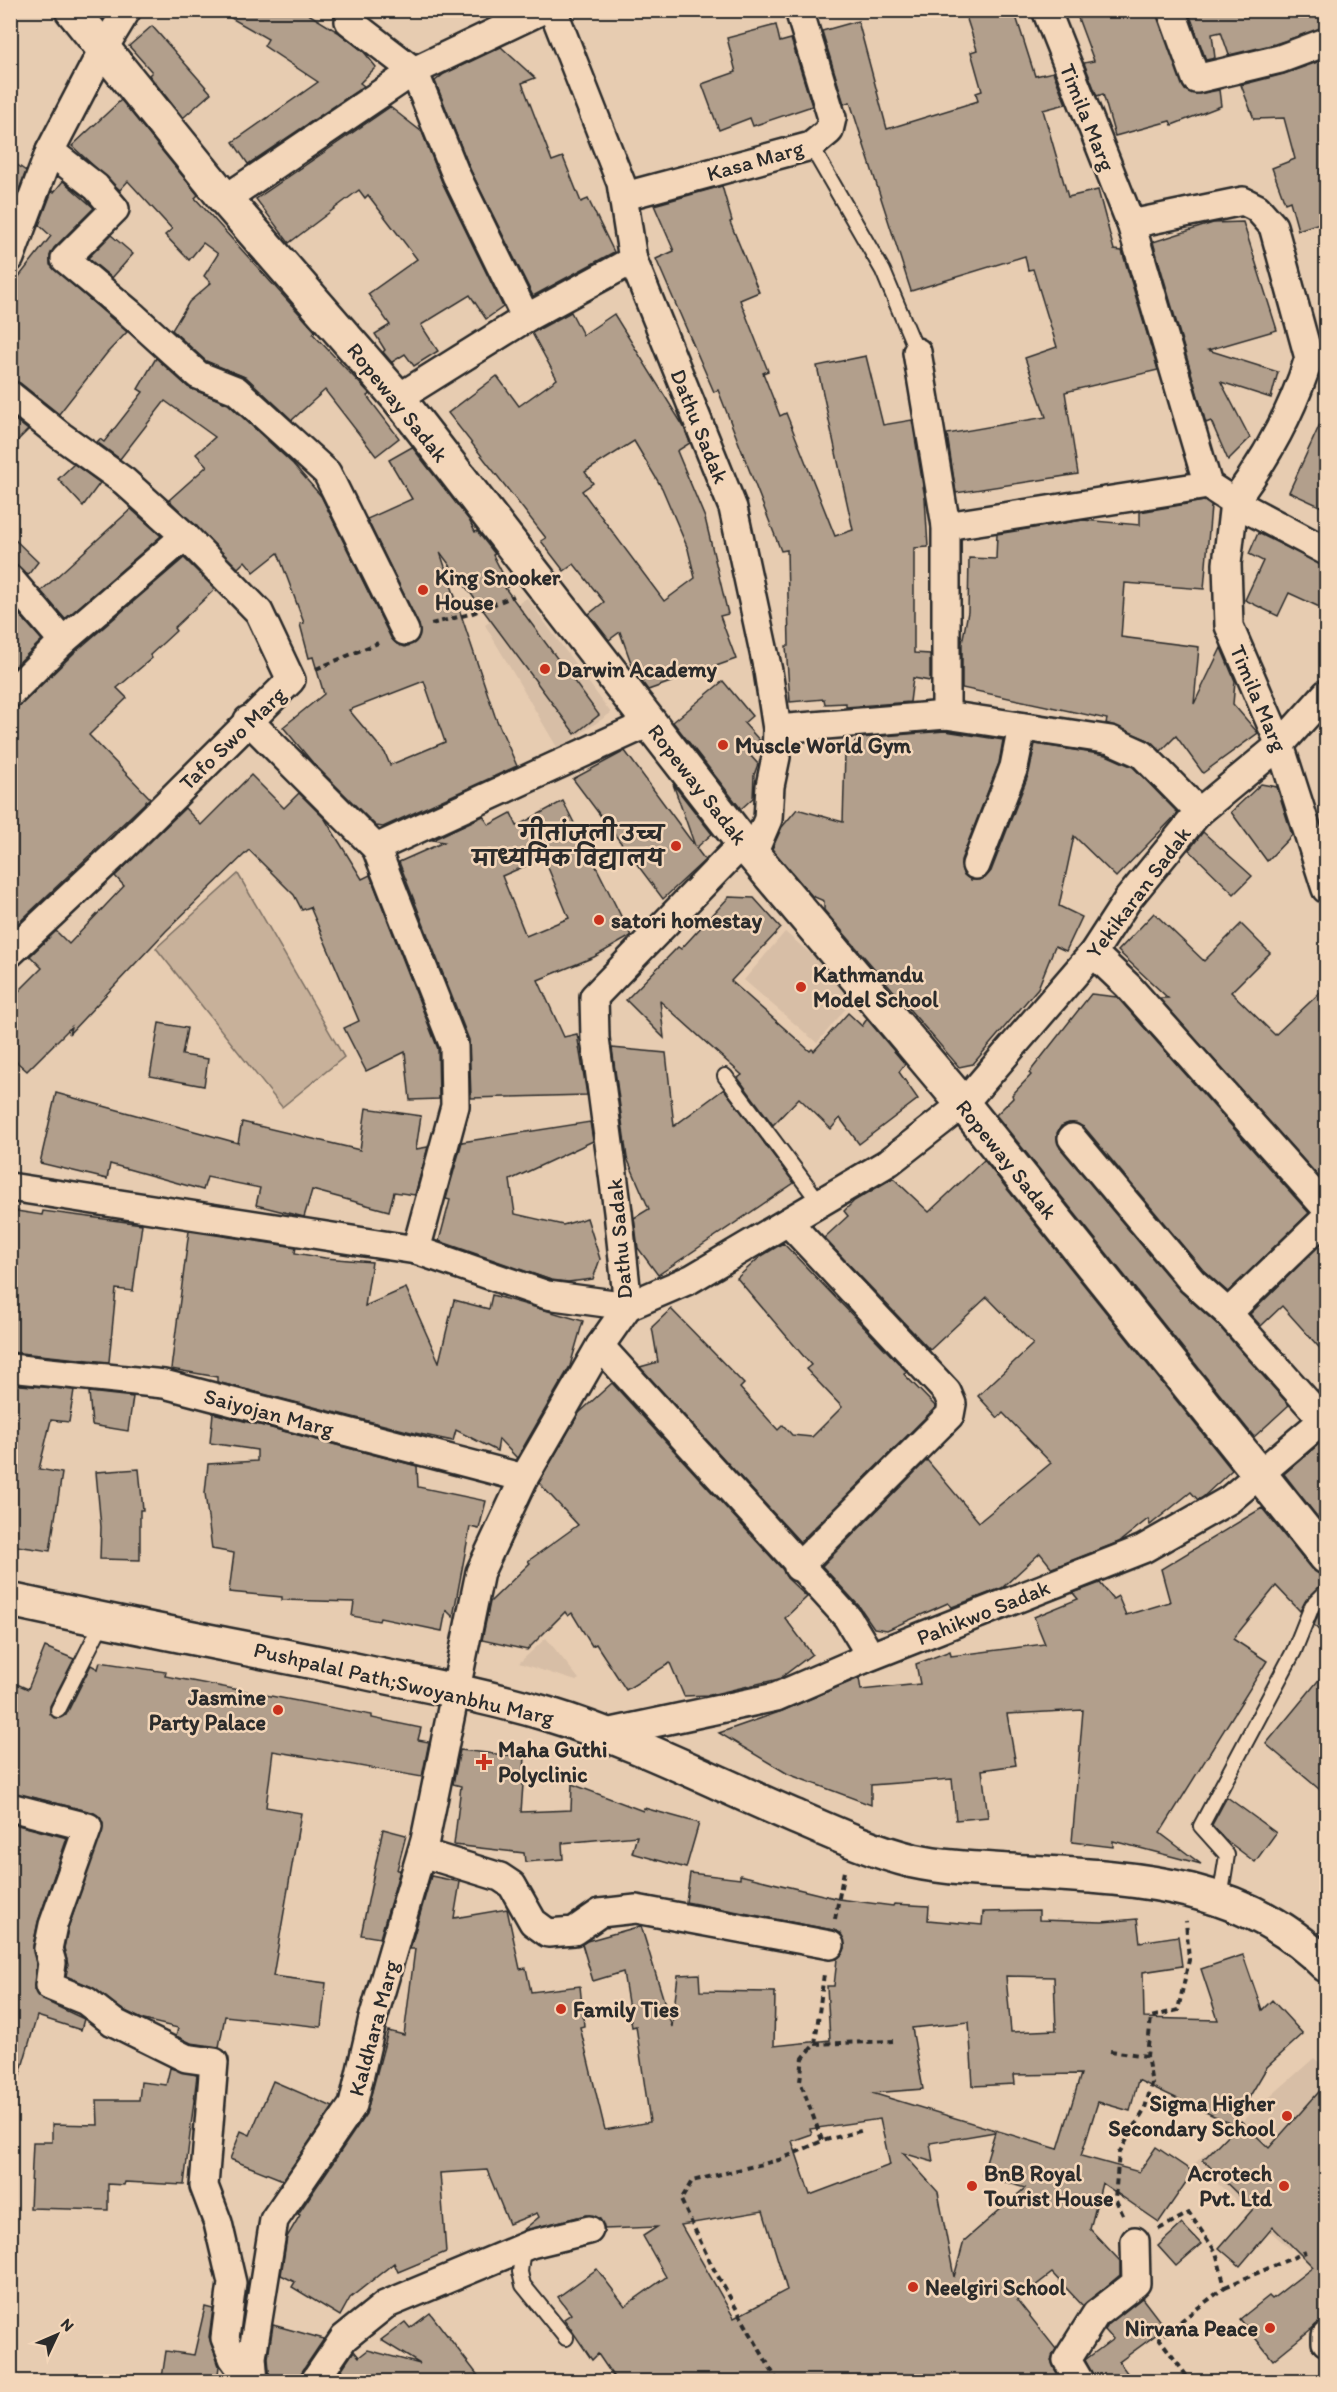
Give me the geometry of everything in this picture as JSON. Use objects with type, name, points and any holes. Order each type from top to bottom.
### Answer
[{"type":"main road","name":"Ropeway Sadak","points":[[72,10],[102,51],[225,199],[398,398],[748,848],[963,1104],[1326,1557]]},
{"type":"main road","name":"Pushpalal Path;Swoyanbhu Marg","points":[[10,1600],[454,1691],[544,1713],[607,1733],[850,1840],[912,1860],[942,1866],[1100,1877],[1184,1888],[1220,1899],[1267,1919],[1295,1937],[1326,1965]]},
{"type":"street","points":[[10,258],[50,151],[102,51],[127,10]]},
{"type":"street","points":[[225,199],[414,71],[542,10]]},
{"type":"street","name":"Dathu Sadak","points":[[454,1691],[480,1572],[524,1478],[600,1346],[628,1306],[595,1038],[594,997],[748,848],[768,819],[770,786],[776,757],[777,729],[768,671],[733,508],[633,260],[625,196],[553,10]]},
{"type":"street","name":"Kasa Marg","points":[[625,196],[811,146],[829,132],[832,118],[799,10]]},
{"type":"street","name":"Timila Marg","points":[[1046,10],[1131,224],[1208,485]]},
{"type":"street","points":[[1172,10],[1196,79],[1280,59],[1326,42]]},
{"type":"street","points":[[344,14],[414,71],[456,175],[526,318]]},
{"type":"street","points":[[50,151],[96,187],[115,209],[65,259],[131,314],[198,375],[236,390],[327,473],[405,631]]},
{"type":"street","name":"Timila Marg","points":[[1131,224],[1243,201],[1257,208],[1273,226],[1309,358],[1303,376],[1262,464],[1234,502],[1227,564],[1229,626],[1280,745],[1326,889]]},
{"type":"street","points":[[398,398],[526,318],[633,260]]},
{"type":"street","points":[[917,352],[946,526],[946,716]]},
{"type":"street","name":"Tafo Swo Marg","points":[[10,396],[124,481],[185,536],[259,612],[291,680],[248,720],[123,847],[10,953]]},
{"type":"street","points":[[946,526],[1208,485],[1234,502],[1326,551]]},
{"type":"street","points":[[10,694],[63,640],[185,536]]},
{"type":"street","points":[[10,579],[63,640]]},
{"type":"street","name":"Yekikaran Sadak","points":[[628,1306],[691,1279],[889,1162],[963,1104],[1093,953],[1128,899],[1199,812],[1280,745],[1326,694]]},
{"type":"street","points":[[777,729],[946,716],[1112,740],[1142,754],[1199,812]]},
{"type":"street","points":[[248,720],[376,848],[454,1046],[455,1106],[416,1250]]},
{"type":"street","points":[[376,848],[649,723]]},
{"type":"street","points":[[976,865],[1014,767],[1022,727]]},
{"type":"street","points":[[1093,953],[1128,986],[1326,1208]]},
{"type":"street","points":[[1072,1138],[1192,1281],[1228,1313],[1325,1420]]},
{"type":"street","points":[[10,1187],[416,1250],[547,1295],[628,1306]]},
{"type":"street","points":[[1228,1313],[1326,1218]]},
{"type":"street","points":[[788,1222],[947,1392],[952,1404],[950,1415],[798,1567]]},
{"type":"street","points":[[600,1346],[798,1567],[847,1617],[864,1645],[864,1659]]},
{"type":"street","name":"Saiyojan Marg","points":[[10,1368],[164,1384],[524,1478]]},
{"type":"street","name":"Pahikwo Sadak","points":[[607,1733],[776,1697],[864,1659],[1143,1549],[1229,1500],[1325,1420]]},
{"type":"street","name":"Kaldhara Marg","points":[[252,2382],[252,2356],[274,2220],[353,2105],[372,2022],[422,1853],[454,1691]]},
{"type":"street","name":"Kaldhara Marg","points":[[10,1807],[88,1827],[53,1925],[48,1949],[52,1963],[49,1986],[86,2001],[114,2022],[186,2058],[214,2062],[204,2186],[218,2223],[232,2283],[225,2338],[233,2358],[252,2382]]},
{"type":"street","points":[[422,1853],[500,1877],[516,1891],[533,1922],[548,1933],[574,1931],[600,1913],[636,1909],[830,1945]]},
{"type":"street","points":[[314,2382],[344,2338],[385,2305],[523,2247],[589,2230]]},
{"type":"street","points":[[1080,2382],[1067,2361],[1096,2314],[1137,2283],[1135,2241]]},
{"type":"street","points":[[1326,2336],[1326,2342]]},
{"type":"lane","points":[[811,146],[883,271],[917,352]]},
{"type":"lane","points":[[725,1076],[820,1203]]},
{"type":"lane","points":[[1220,1899],[1227,1854],[1201,1826],[1294,1651],[1312,1606],[1326,1592]]},
{"type":"lane","points":[[58,1710],[104,1620]]},
{"type":"lane","points":[[523,2247],[520,2272],[523,2285],[566,2338]]},
{"type":"path","points":[[822,2140],[800,2081],[803,2058],[815,2044],[830,1945],[850,1840]]},
{"type":"path","points":[[1184,1888],[1189,1960],[1178,2010],[1151,2017],[1148,2056],[1152,2084],[1144,2111],[1119,2153],[1115,2198],[1135,2241],[1189,2214],[1216,2252],[1225,2287]]},
{"type":"path","points":[[815,2044],[893,2041]]},
{"type":"path","points":[[1110,2051],[1148,2056]]},
{"type":"path","points":[[778,2382],[777,2376],[723,2285],[681,2200],[692,2181],[779,2160],[822,2140],[864,2130]]},
{"type":"path","points":[[1191,2382],[1159,2338],[1225,2287],[1305,2252]]},
{"type":"shaded area","name":"Darwin Academy","points":[[527,598],[611,713],[558,749],[485,625]]},
{"type":"shaded area","points":[[238,874],[344,1057],[282,1107],[156,948]]},
{"type":"shaded area","name":"Kathmandu Model School","points":[[785,932],[858,994],[817,1043],[744,980]]},
{"type":"shaded area","points":[[546,1638],[579,1679],[576,1681],[519,1663]]},
{"type":"shaded area","name":"Sigma Higher Secondary School","points":[[1314,2058],[1326,2069],[1326,2207],[1290,2249],[1195,2163]]},
{"type":"building","points":[[217,10],[302,10],[338,32],[364,52],[376,67],[360,83],[364,86],[248,164],[233,142],[318,82],[264,46],[268,39]]},
{"type":"building","points":[[964,10],[1014,10],[1035,76],[1053,72],[1066,104],[1043,110],[1068,197],[1098,190],[1114,250],[1122,251],[1158,370],[1065,392],[1078,474],[956,493],[947,434],[1046,417],[1025,358],[1057,347],[1033,269],[1028,270],[1025,256],[911,291],[850,102],[844,104],[822,31],[858,21],[887,129],[978,101],[976,93],[982,91],[971,52],[977,50]]},
{"type":"building","points":[[1075,10],[1156,10],[1185,90],[1199,94],[1219,90],[1221,106],[1172,125],[1170,121],[1115,136],[1103,94],[1097,96],[1084,63],[1094,61]]},
{"type":"building","points":[[1188,10],[1326,10],[1326,27],[1275,44],[1229,55],[1221,32],[1212,34],[1215,58],[1206,60]]},
{"type":"building","points":[[776,25],[780,42],[791,39],[812,106],[753,126],[750,118],[719,130],[702,84],[736,72],[727,38]]},
{"type":"building","points":[[152,26],[211,93],[183,118],[149,75],[152,72],[129,46]]},
{"type":"building","points":[[501,47],[535,78],[522,83],[552,161],[563,157],[581,202],[588,199],[614,252],[533,296],[470,169],[435,81],[444,74]]},
{"type":"building","points":[[1326,59],[1326,221],[1298,230],[1290,201],[1285,203],[1272,168],[1295,159],[1284,118],[1254,119],[1241,85],[1284,74]]},
{"type":"building","points":[[121,100],[198,195],[195,198],[315,331],[313,334],[370,394],[367,396],[399,438],[376,456],[325,390],[292,420],[247,378],[206,361],[172,330],[189,302],[211,283],[204,276],[218,254],[203,243],[189,260],[165,235],[172,229],[128,181],[120,190],[72,146]]},
{"type":"building","points":[[390,107],[422,132],[442,182],[503,307],[486,319],[470,295],[421,325],[438,351],[414,366],[405,354],[392,362],[393,364],[383,352],[385,350],[375,334],[390,325],[368,294],[417,259],[368,195],[365,198],[359,190],[289,243],[256,199]]},
{"type":"building","points":[[10,160],[26,171],[14,203],[10,200]]},
{"type":"building","points":[[63,181],[94,208],[54,248],[50,256],[50,265],[127,332],[107,353],[59,414],[20,383],[10,380],[10,288],[51,236],[39,225],[52,191],[54,192]]},
{"type":"building","points":[[722,186],[732,221],[730,222],[759,292],[740,300],[768,371],[763,373],[780,416],[786,413],[835,536],[853,530],[817,366],[866,356],[883,425],[912,420],[925,498],[928,547],[914,548],[914,653],[930,654],[930,681],[913,678],[910,702],[846,707],[846,703],[825,704],[824,699],[790,702],[786,646],[789,646],[787,550],[781,551],[718,390],[714,392],[656,259],[674,251],[654,205]]},
{"type":"building","points":[[1243,222],[1277,330],[1208,350],[1278,372],[1271,398],[1221,382],[1250,438],[1228,460],[1211,421],[1206,423],[1153,242],[1213,223]]},
{"type":"building","points":[[111,235],[133,254],[112,278],[88,258]]},
{"type":"building","points":[[571,312],[583,335],[614,314],[684,427],[690,443],[677,451],[705,518],[728,614],[720,616],[736,659],[648,690],[634,671],[620,632],[609,640],[589,614],[604,602],[574,564],[564,571],[541,541],[546,538],[448,413],[497,376],[519,406],[557,379],[532,333]],"holes":[[[634,441],[662,488],[688,549],[695,578],[664,601],[582,491],[593,483],[585,472]]]},
{"type":"building","points":[[156,358],[188,387],[228,404],[293,464],[321,496],[391,638],[397,644],[405,647],[418,639],[419,625],[367,519],[412,499],[389,460],[412,447],[469,520],[475,532],[477,531],[495,554],[493,555],[509,586],[505,588],[599,715],[575,734],[440,552],[495,716],[517,766],[383,827],[376,826],[313,763],[283,727],[324,694],[313,657],[309,658],[300,624],[304,623],[278,553],[254,572],[245,561],[238,568],[169,500],[207,466],[196,454],[215,437],[165,401],[120,459],[97,442],[100,439],[104,442],[143,392],[138,389]],"holes":[[[424,681],[445,742],[390,765],[385,753],[349,710]]]},
{"type":"building","points":[[1326,411],[1326,509],[1289,492]]},
{"type":"building","points":[[10,416],[28,430],[10,448]]},
{"type":"building","points":[[74,464],[100,483],[83,506],[58,479]]},
{"type":"building","points":[[1204,501],[1211,506],[1204,589],[1125,583],[1121,637],[1199,647],[1194,704],[1221,648],[1235,681],[1233,704],[1258,733],[1203,773],[1176,736],[1161,751],[1148,740],[1106,723],[1107,719],[962,688],[962,643],[968,612],[969,558],[996,559],[997,534],[1083,520],[1140,525],[1140,512]]},
{"type":"building","points":[[131,509],[161,536],[65,619],[41,591]]},
{"type":"building","points":[[1258,533],[1326,567],[1326,610],[1289,593],[1278,616],[1245,600],[1263,561],[1249,554]]},
{"type":"building","points":[[10,535],[38,562],[28,575],[16,564],[10,564]]},
{"type":"building","points":[[184,558],[215,589],[174,628],[176,631],[150,655],[152,658],[117,688],[127,698],[89,735],[150,798],[10,931],[10,709],[21,705],[74,653]]},
{"type":"building","points":[[10,604],[42,640],[10,671]]},
{"type":"building","points":[[723,681],[752,716],[744,723],[761,742],[749,754],[758,764],[754,775],[753,798],[741,809],[673,722]]},
{"type":"building","points":[[945,731],[1003,740],[999,763],[961,860],[963,874],[971,880],[985,878],[991,871],[1029,773],[1035,744],[1106,755],[1133,767],[1178,813],[1116,877],[1074,836],[1059,906],[1082,917],[1066,951],[1055,946],[1038,988],[973,1064],[959,1067],[824,910],[824,901],[812,896],[772,849],[782,827],[797,809],[843,822],[845,754],[859,738]]},
{"type":"building","points":[[625,751],[695,846],[673,784],[712,834],[696,848],[705,860],[663,899],[573,779]]},
{"type":"building","points":[[251,775],[284,808],[299,793],[325,819],[362,879],[370,875],[438,1049],[439,1099],[410,1100],[405,1052],[366,1071],[344,1028],[359,1021],[310,907],[302,910],[294,895],[249,850],[166,931],[69,1034],[71,1027],[27,1071],[10,1056],[10,1000],[42,968],[30,956],[56,931],[69,944],[124,886],[115,876],[185,808],[201,825]]},
{"type":"building","points":[[1261,784],[1277,787],[1292,835],[1267,861],[1231,812]]},
{"type":"building","points":[[563,801],[631,936],[594,957],[538,980],[564,1037],[577,1034],[587,1095],[471,1098],[469,1040],[399,862],[444,842],[432,840],[483,816],[489,825],[511,813],[517,826]],"holes":[[[544,858],[569,918],[526,936],[502,876]]]},
{"type":"building","points":[[1203,832],[1252,876],[1234,894],[1189,850]]},
{"type":"building","points":[[729,897],[754,898],[781,928],[731,981],[810,1051],[812,1049],[814,1051],[848,1013],[862,1026],[867,1019],[905,1064],[899,1072],[918,1099],[859,1144],[840,1118],[831,1129],[799,1098],[773,1125],[738,1078],[742,1075],[660,1001],[664,1038],[626,1000],[678,947],[681,949]]},
{"type":"building","points":[[1154,913],[1204,961],[1241,924],[1270,953],[1231,992],[1275,1035],[1326,987],[1326,1185],[1159,998],[1168,998],[1118,951]]},
{"type":"building","points":[[1091,994],[1117,997],[1309,1213],[1228,1292],[1203,1270],[1084,1127],[1069,1123],[1061,1126],[1057,1133],[1060,1148],[1180,1291],[1217,1324],[1289,1405],[1254,1437],[996,1115],[1013,1098],[1012,1095],[1031,1075],[1029,1073]]},
{"type":"building","points":[[159,1023],[187,1028],[182,1055],[208,1059],[204,1086],[150,1076]]},
{"type":"building","points":[[612,1048],[666,1053],[674,1126],[724,1089],[794,1183],[658,1275],[638,1248],[634,1218],[649,1209],[627,1158]]},
{"type":"building","points":[[56,1093],[238,1143],[242,1122],[360,1150],[366,1108],[421,1116],[416,1149],[428,1147],[415,1195],[394,1192],[389,1211],[312,1190],[304,1217],[256,1205],[260,1188],[207,1177],[203,1190],[110,1164],[107,1179],[40,1163]]},
{"type":"building","points":[[590,1122],[593,1141],[510,1180],[515,1214],[563,1225],[587,1218],[600,1259],[593,1279],[568,1282],[551,1280],[439,1241],[450,1200],[446,1199],[462,1142]]},
{"type":"building","points":[[984,1160],[1232,1470],[1202,1498],[1198,1500],[1191,1492],[1150,1525],[1148,1519],[1119,1542],[1052,1568],[1040,1553],[1002,1588],[952,1607],[948,1603],[887,1630],[874,1628],[859,1606],[822,1566],[927,1460],[979,1522],[1051,1463],[1003,1413],[998,1418],[978,1396],[1033,1344],[987,1297],[930,1350],[824,1238],[848,1216],[844,1211],[854,1201],[893,1178],[929,1212]]},
{"type":"building","points":[[10,1210],[42,1215],[43,1211],[142,1224],[133,1291],[116,1289],[109,1362],[10,1352]]},
{"type":"building","points":[[189,1231],[296,1247],[295,1253],[372,1262],[365,1306],[406,1288],[439,1362],[454,1300],[489,1309],[492,1295],[583,1321],[570,1366],[517,1458],[499,1439],[497,1451],[456,1430],[453,1441],[415,1433],[217,1382],[217,1377],[171,1369]]},
{"type":"building","points":[[1326,1239],[1326,1355],[1282,1306],[1261,1326],[1250,1314]]},
{"type":"building","points":[[783,1243],[907,1372],[904,1374],[936,1407],[800,1542],[640,1367],[658,1362],[652,1327],[671,1309],[744,1384],[740,1388],[778,1430],[783,1425],[792,1435],[812,1437],[842,1407],[806,1369],[811,1365],[737,1278],[760,1257]]},
{"type":"building","points":[[612,1383],[783,1570],[787,1578],[807,1597],[785,1618],[812,1654],[779,1679],[710,1695],[684,1696],[670,1663],[626,1690],[596,1644],[592,1646],[572,1613],[568,1616],[565,1612],[527,1650],[482,1640],[490,1602],[530,1563],[528,1561],[578,1525],[539,1483],[579,1413]]},
{"type":"building","points":[[10,1384],[74,1390],[69,1422],[51,1420],[39,1469],[62,1473],[50,1551],[10,1545]]},
{"type":"building","points":[[89,1392],[133,1397],[128,1431],[92,1425]]},
{"type":"building","points":[[213,1413],[417,1466],[418,1487],[486,1501],[479,1529],[470,1527],[453,1617],[446,1610],[442,1631],[380,1618],[379,1621],[352,1616],[354,1602],[282,1600],[282,1597],[229,1592],[234,1553],[212,1549],[205,1493],[208,1464],[257,1461],[257,1450],[210,1443]]},
{"type":"building","points":[[1326,1438],[1326,1528],[1284,1474]]},
{"type":"building","points":[[139,1469],[143,1510],[140,1510],[140,1560],[100,1559],[101,1527],[96,1472]]},
{"type":"building","points":[[1262,1508],[1311,1569],[1326,1575],[1326,1583],[1306,1600],[1300,1611],[1276,1586],[1233,1639],[1267,1661],[1160,1833],[1201,1864],[1113,1841],[1113,1847],[1072,1842],[1083,1710],[1007,1714],[1016,1765],[982,1770],[988,1817],[956,1820],[952,1779],[871,1785],[871,1805],[788,1774],[719,1733],[782,1711],[859,1678],[861,1690],[920,1684],[916,1664],[950,1651],[951,1656],[1045,1644],[1034,1617],[1078,1599],[1073,1593],[1100,1583],[1113,1599],[1118,1596],[1126,1615],[1170,1602],[1161,1569]]},
{"type":"building","points":[[1326,1604],[1326,1638],[1314,1625]]},
{"type":"building","points":[[45,1647],[74,1659],[50,1706],[50,1714],[54,1718],[66,1715],[91,1665],[98,1669],[100,1662],[166,1672],[165,1676],[372,1715],[372,1718],[421,1728],[418,1740],[429,1742],[422,1777],[273,1751],[266,1807],[301,1813],[273,1976],[326,1983],[321,2027],[225,2016],[219,2047],[191,2043],[176,2036],[178,2028],[144,2020],[121,2009],[92,1987],[66,1976],[68,1965],[64,1948],[68,1929],[103,1824],[100,1817],[92,1812],[10,1792],[10,1681],[28,1689]]},
{"type":"building","points":[[1326,1671],[1326,1795],[1266,1744]]},
{"type":"building","points":[[460,1750],[525,1757],[521,1812],[571,1810],[572,1784],[643,1811],[644,1808],[699,1823],[686,1868],[632,1853],[637,1836],[562,1843],[563,1859],[525,1862],[524,1853],[454,1845],[461,1786],[453,1784]]},
{"type":"building","points":[[1227,1797],[1276,1833],[1255,1862],[1226,1840],[1212,1825]]},
{"type":"building","points":[[10,1823],[67,1838],[38,1922],[33,1946],[36,1964],[34,1990],[43,2000],[84,2019],[81,2030],[37,2016],[16,2088],[10,2088]]},
{"type":"building","points":[[383,1829],[406,1835],[397,1870],[400,1870],[380,1938],[361,1935]]},
{"type":"building","points":[[690,1873],[740,1879],[740,1875],[839,1899],[893,1906],[894,1904],[929,1906],[928,1920],[982,1925],[983,1912],[1039,1911],[1039,1920],[1102,1922],[1137,1919],[1140,1942],[1178,1936],[1182,1966],[1143,1972],[1144,2018],[1218,2020],[1201,1969],[1243,1955],[1262,2010],[1272,2000],[1303,2034],[1267,2067],[1233,2125],[1138,2080],[1130,2111],[1098,2102],[1081,2156],[1139,2172],[1156,2147],[1193,2172],[1159,2222],[1102,2183],[1090,2229],[1120,2261],[1120,2275],[1083,2306],[1052,2273],[1017,2300],[1056,2349],[1051,2360],[1061,2382],[617,2382],[598,2354],[592,2360],[564,2319],[571,2314],[558,2297],[597,2269],[625,2306],[666,2277],[643,2236],[657,2227],[604,2229],[600,2219],[586,2215],[522,2231],[539,2217],[537,2213],[509,2224],[487,2170],[440,2173],[446,2252],[398,2272],[394,2263],[350,2298],[340,2316],[292,2287],[295,2282],[281,2275],[287,2237],[300,2215],[298,2214],[366,2114],[388,2031],[404,2035],[415,1949],[410,1949],[431,1876],[460,1882],[454,1918],[507,1909],[520,1969],[526,1968],[531,1992],[580,1986],[584,2026],[580,2027],[605,2130],[650,2122],[636,2026],[632,2027],[623,1972],[593,1981],[582,1944],[587,1941],[641,1926],[672,2027],[678,1975],[699,1974],[700,1991],[775,1992],[774,2046],[830,2040],[827,1986],[834,1986],[837,1959],[845,1948],[841,1933],[686,1902]],"holes":[[[1006,1976],[1054,1977],[1056,2030],[1011,2032]],[[969,2022],[973,2086],[1015,2084],[1014,2075],[1081,2074],[1058,2149],[872,2093],[923,2089],[912,2028]],[[880,2119],[890,2165],[810,2195],[792,2141],[812,2134],[810,2129]],[[995,2132],[982,2175],[1025,2188],[964,2241],[954,2277],[938,2192],[903,2153],[933,2162],[930,2143]],[[763,2211],[787,2290],[734,2318],[681,2225]]]},
{"type":"building","points":[[170,2068],[197,2075],[184,2185],[125,2182],[124,2185],[108,2184],[108,2210],[30,2208],[33,2142],[52,2142],[52,2124],[98,2125],[97,2100],[139,2100],[141,2082],[166,2085]]},
{"type":"building","points":[[273,2081],[333,2107],[283,2180],[230,2159],[241,2131],[250,2135]]},
{"type":"building","name":"Sigma Higher Secondary School","points":[[1326,2084],[1326,2317],[1273,2360],[1240,2319],[1269,2296],[1272,2299],[1313,2267],[1273,2227],[1240,2266],[1219,2248],[1253,2209],[1203,2160],[1241,2121],[1269,2148]]},
{"type":"building","points":[[1182,2224],[1201,2244],[1176,2266],[1158,2246]]},
{"type":"building","points":[[1142,2298],[1165,2328],[1119,2362],[1134,2382],[1096,2382],[1085,2360],[1113,2339],[1105,2330],[1108,2325]]},
{"type":"building","points":[[205,2307],[213,2309],[209,2337],[219,2366],[217,2382],[162,2378],[166,2351],[194,2355]]},
{"type":"building","points":[[430,2313],[483,2382],[333,2382],[354,2351],[359,2357],[368,2350],[420,2364],[381,2340],[405,2322],[410,2328]]},
{"type":"building","points":[[273,2325],[324,2339],[301,2373],[298,2382],[270,2382],[268,2358]]},
{"type":"place","name":"King Snooker House","points":[[423,590]]},
{"type":"place","name":"Darwin Academy","points":[[545,669]]},
{"type":"place","name":"Muscle World Gym","points":[[723,745]]},
{"type":"place","name":"गीतांजली उच्च माध्यमिक विद्यालय","points":[[676,846]]},
{"type":"place","name":"satori homestay","points":[[599,920]]},
{"type":"place","name":"Kathmandu Model School","points":[[801,987]]},
{"type":"place","name":"Jasmine Party Palace","points":[[278,1710]]},
{"type":"place","name":"Maha Guthi Polyclinic","points":[[484,1762]]},
{"type":"place","name":"Family Ties","points":[[561,2009]]},
{"type":"place","name":"Sigma Higher Secondary School","points":[[1287,2116]]},
{"type":"place","name":"BnB Royal Tourist House","points":[[972,2186]]},
{"type":"place","name":"Acrotech Pvt. Ltd","points":[[1284,2186]]},
{"type":"place","name":"Neelgiri School","points":[[913,2287]]},
{"type":"place","name":"Nirvana Peace","points":[[1270,2328]]}]
